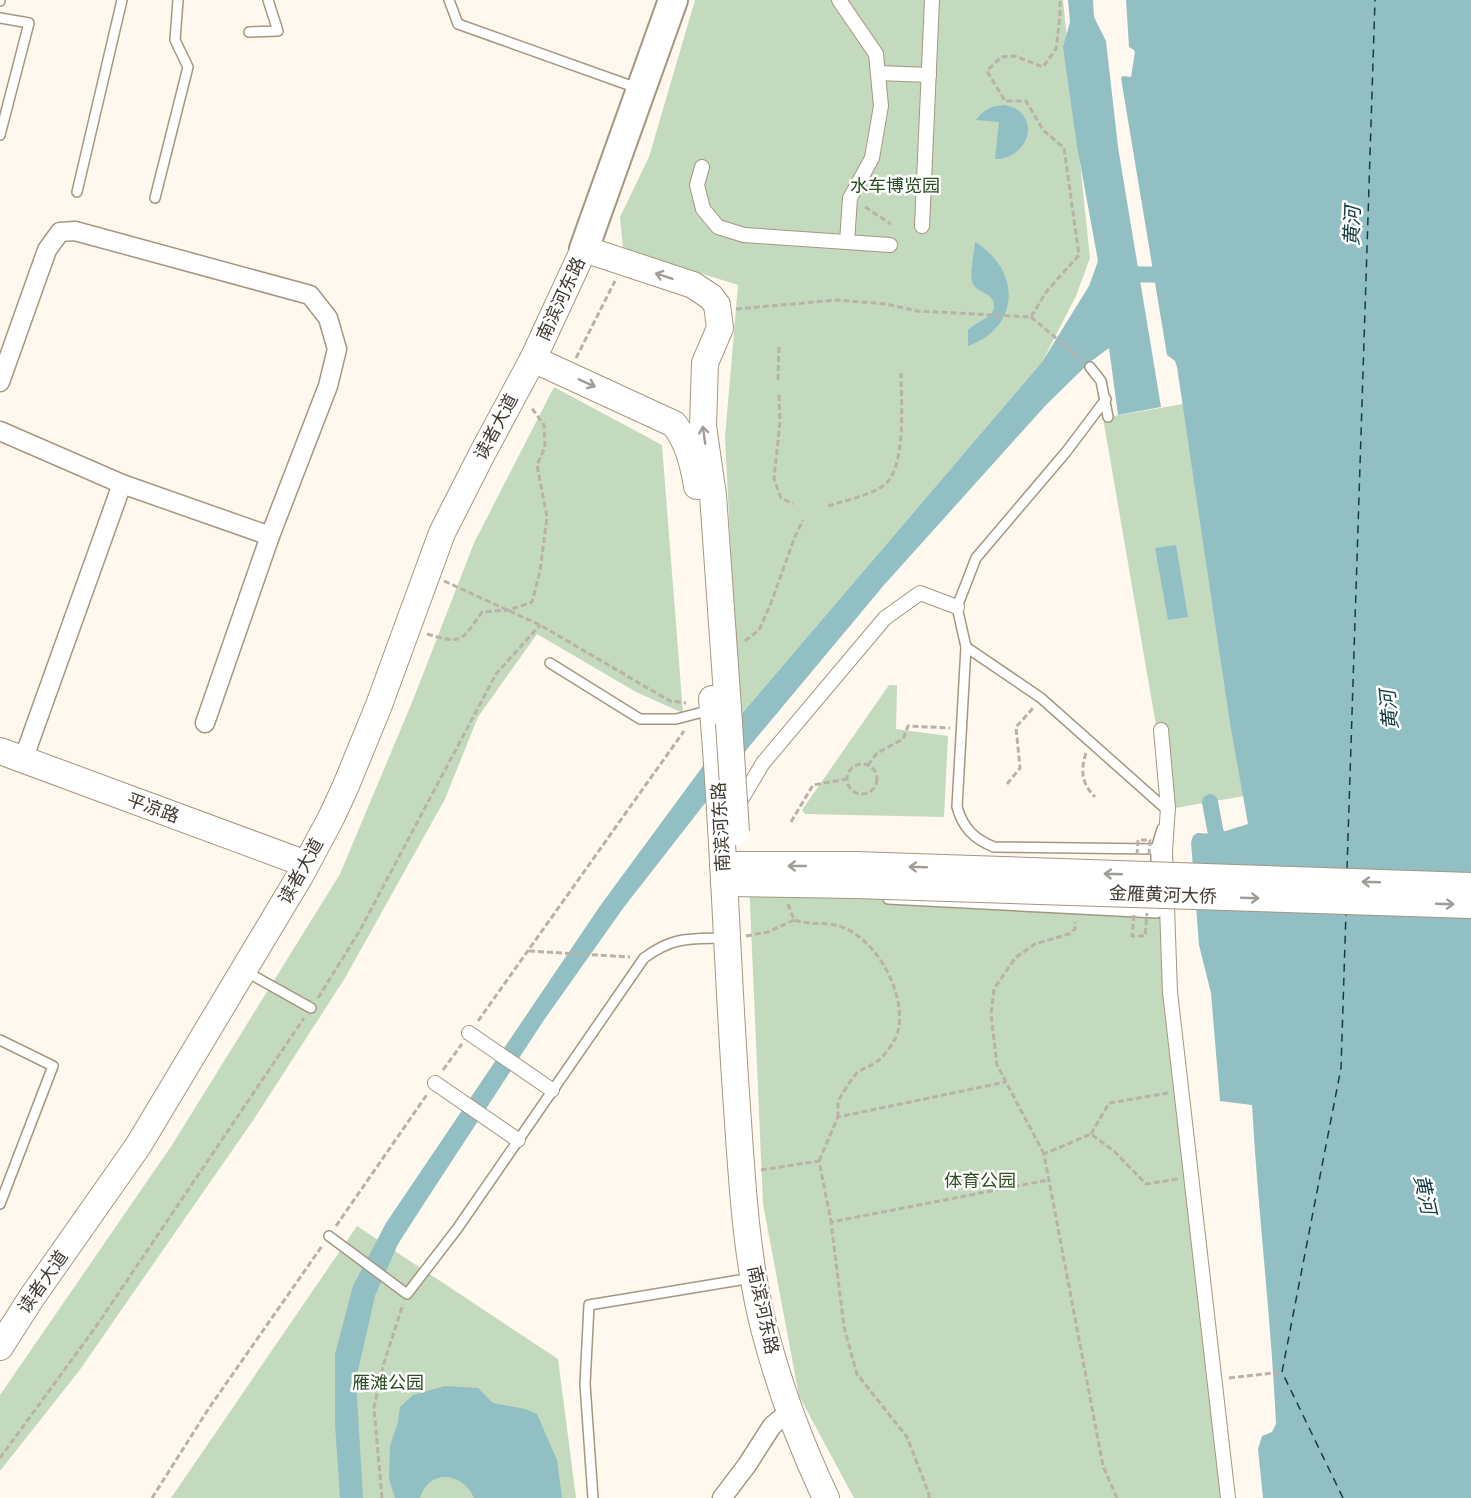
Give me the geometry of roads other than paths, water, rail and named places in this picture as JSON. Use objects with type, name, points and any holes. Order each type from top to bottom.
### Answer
[{"type":"main road","name":"南滨河东路","points":[[674,0],[584,249],[533,359],[674,424],[682,435],[693,467],[699,496],[713,718],[729,833],[741,1172],[754,1277],[764,1330],[790,1411],[826,1498]]},
{"type":"main road","name":"南滨河东路","points":[[584,249],[704,290],[718,310],[720,328],[705,363],[703,426],[713,495],[723,651],[713,718]]},
{"type":"main road","name":"读者大道","points":[[0,1347],[32,1297],[138,1146],[306,864],[345,788],[379,705],[442,533],[533,359]]},
{"type":"main road","name":"平凉路","points":[[11,756],[306,864]]},
{"type":"main road","points":[[731,874],[856,875]]},
{"type":"main road","name":"金雁黄河大侨","points":[[856,875],[1471,885]]},
{"type":"main road","name":"金雁黄河大侨","points":[[856,875],[1471,905]]},
{"type":"main road","name":"南滨河东路","points":[[734,938],[766,1261],[779,1327],[796,1387],[843,1498]]},
{"type":"street","points":[[839,0],[876,54],[881,106],[872,158],[850,198],[847,242]]},
{"type":"street","points":[[922,226],[932,0]]},
{"type":"street","points":[[879,73],[929,75]]},
{"type":"street","points":[[702,167],[698,185],[703,209],[718,227],[744,235],[890,244]]},
{"type":"street","points":[[0,382],[47,250],[60,232],[75,231],[310,295],[328,318],[337,349],[328,386],[270,536],[205,723]]},
{"type":"street","points":[[0,430],[122,484],[270,536]]},
{"type":"street","points":[[11,756],[122,484]]},
{"type":"street","points":[[729,833],[764,763],[885,618],[920,593],[957,607]]},
{"type":"street","points":[[1161,730],[1168,808],[1165,850],[1170,992],[1228,1498]]},
{"type":"street","points":[[475,1037],[552,1090]]},
{"type":"street","points":[[440,1086],[518,1140]]},
{"type":"street","points":[[722,1498],[772,1426],[790,1411]]},
{"type":"lane","points":[[77,192],[122,0]]},
{"type":"lane","points":[[155,198],[188,67],[176,40],[178,0]]},
{"type":"lane","points":[[249,32],[278,31],[268,0]]},
{"type":"lane","points":[[449,0],[458,24],[642,90]]},
{"type":"lane","points":[[0,18],[29,24],[0,135]]},
{"type":"lane","points":[[1090,367],[1101,381],[1108,417]]},
{"type":"lane","points":[[1106,399],[1066,452],[976,558],[957,607],[966,647],[957,807],[961,821],[969,833],[981,842],[994,846],[1156,849]]},
{"type":"lane","points":[[880,898],[1157,913],[1156,849],[1168,808],[1092,745],[1041,698],[966,647]]},
{"type":"lane","points":[[550,663],[640,719],[713,718]]},
{"type":"lane","points":[[731,874],[784,894]]},
{"type":"lane","points":[[329,1236],[404,1292],[457,1228],[644,958],[661,945],[681,939],[734,938]]},
{"type":"lane","points":[[244,970],[311,1008]]},
{"type":"lane","points":[[0,1040],[53,1066],[0,1204]]},
{"type":"lane","points":[[593,1498],[585,1384],[589,1305],[754,1277]]},
{"type":"water","points":[[1068,0],[1093,0],[1094,17],[1106,41],[1118,147],[1161,407],[1118,415],[1109,348],[1090,362],[1046,405],[884,585],[748,748],[624,907],[544,1020],[398,1244],[375,1296],[356,1379],[363,1498],[340,1498],[335,1424],[335,1354],[353,1286],[386,1223],[600,906],[739,717],[1042,362],[1089,286],[1098,261],[1077,146],[1063,47],[1070,22]]},
{"type":"water","name":"黄河","points":[[1126,0],[1471,0],[1471,1498],[1263,1498],[1258,1449],[1262,1436],[1272,1432],[1276,1424],[1252,1105],[1220,1101],[1211,993],[1199,945],[1191,842],[1197,833],[1216,834],[1248,824],[1229,718],[1177,367],[1175,361],[1167,355],[1121,78],[1131,77],[1135,52],[1129,47]]},
{"type":"water","points":[[1005,105],[1018,110],[1025,117],[1028,134],[1020,149],[1004,158],[995,159],[999,122],[976,120],[988,109]]},
{"type":"water","points":[[975,242],[1001,267],[1007,282],[1009,297],[1006,312],[998,326],[985,337],[968,346],[968,330],[989,316],[994,309],[991,297],[977,288],[972,281]]},
{"type":"water","points":[[1176,545],[1188,617],[1168,620],[1155,548]]},
{"type":"water","points":[[445,1386],[478,1388],[493,1403],[525,1409],[537,1414],[557,1460],[562,1498],[474,1498],[462,1483],[446,1477],[431,1482],[424,1488],[420,1498],[395,1498],[389,1479],[390,1446],[400,1407],[413,1395]]},
{"type":"waterway","points":[[1118,274],[1176,275]]},
{"type":"waterway","points":[[1210,802],[1216,834],[1231,849]]},
{"type":"park label","name":"水车博览园","points":[[895,186]]},
{"type":"park label","name":"体育公园","points":[[980,1181]]},
{"type":"park label","name":"雁滩公园","points":[[388,1383]]}]
